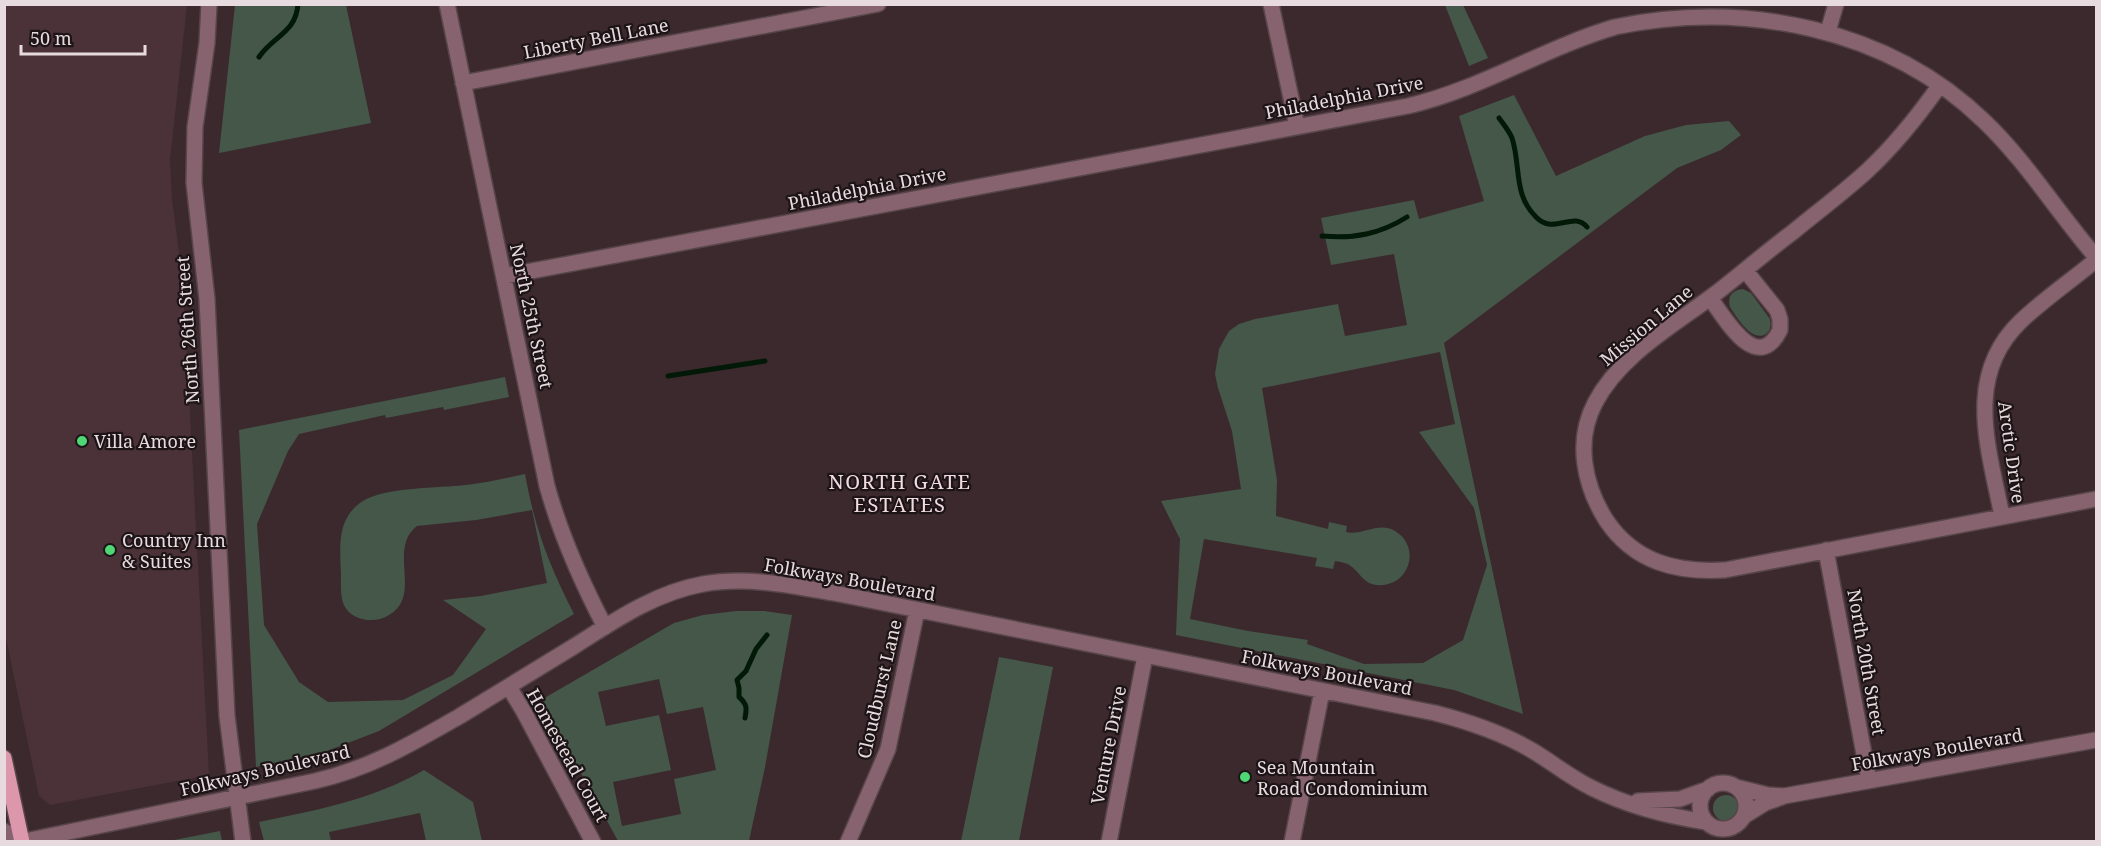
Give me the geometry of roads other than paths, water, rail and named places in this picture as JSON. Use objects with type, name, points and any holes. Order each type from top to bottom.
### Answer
[{"type":"main road","points":[[4,758],[22,841]]},
{"type":"street","name":"North 26th Street","points":[[209,4],[207,43],[195,127],[194,174],[207,299],[227,716],[243,842]]},
{"type":"street","name":"North 25th Street","points":[[447,4],[553,508],[575,568],[605,627]]},
{"type":"street","name":"Liberty Bell Lane","points":[[463,83],[878,4]]},
{"type":"street","points":[[1271,4],[1297,126]]},
{"type":"street","points":[[1829,28],[1836,4]]},
{"type":"street","name":"Philadelphia Drive","points":[[505,276],[1437,99],[1490,80],[1585,37],[1638,21],[1677,15],[1729,13],[1781,17],[1829,28],[1886,52],[1940,85],[1963,102],[1996,133],[2097,259]]},
{"type":"street","name":"Mission Lane","points":[[1940,85],[1890,148],[1867,171],[1619,369],[1594,405],[1585,437],[1585,473],[1594,497],[1606,520],[1624,542],[1637,551],[1670,567],[1702,571],[1725,570],[2097,499]]},
{"type":"street","name":"Arctic Drive","points":[[2002,516],[1985,424],[1984,407],[1989,370],[2008,334],[2021,320],[2097,259]]},
{"type":"street","points":[[1710,298],[1744,342],[1756,347],[1770,342],[1780,330],[1779,314],[1745,270]]},
{"type":"street","name":"North 20th Street","points":[[1826,550],[1869,782]]},
{"type":"street","name":"Folkways Boulevard","points":[[22,841],[337,776],[378,762],[509,687],[643,603],[704,584],[737,581],[782,584],[1435,713],[1481,726],[1533,751],[1590,787],[1661,814],[1710,825]]},
{"type":"street","name":"Cloudburst Lane","points":[[848,842],[888,749],[917,610]]},
{"type":"street","name":"Venture Drive","points":[[1109,842],[1145,656]]},
{"type":"street","name":"Homestead Court","points":[[509,687],[593,842]]},
{"type":"street","points":[[1292,842],[1322,691]]},
{"type":"street","name":"Folkways Boulevard","points":[[1743,819],[1765,803],[1784,796],[2097,740]]},
{"type":"street","points":[[1726,842],[1701,814],[1700,805],[1708,789],[1716,784],[1724,783],[1736,787],[1746,800],[1736,842]]},
{"type":"street","name":"Folkways Boulevard","points":[[1736,787],[1768,795],[1784,796]]},
{"type":"street","name":"Folkways Boulevard","points":[[1625,801],[1680,799],[1708,789]]},
{"type":"street","points":[[1710,825],[1729,829],[1743,819]]},
{"type":"street","points":[[4,831],[22,841]]},
{"type":"waterway","points":[[259,57],[293,22],[298,4]]},
{"type":"waterway","points":[[1499,118],[1512,138],[1524,199],[1536,217],[1550,224],[1576,221],[1582,222],[1587,227]]},
{"type":"waterway","points":[[1322,236],[1345,237],[1366,234],[1387,228],[1407,217]]},
{"type":"waterway","points":[[668,376],[765,361]]},
{"type":"waterway","points":[[745,718],[746,706],[739,697],[737,680],[746,671],[756,649],[767,635]]},
{"type":"place","name":"Villa Amore","points":[[82,441]]},
{"type":"place","name":"Country Inn & Suites","points":[[110,550]]},
{"type":"place","name":"Sea Mountain Road Condominium","points":[[1245,777]]},
{"type":"district","name":"NORTH GATE ESTATES","points":[[900,492]]}]
